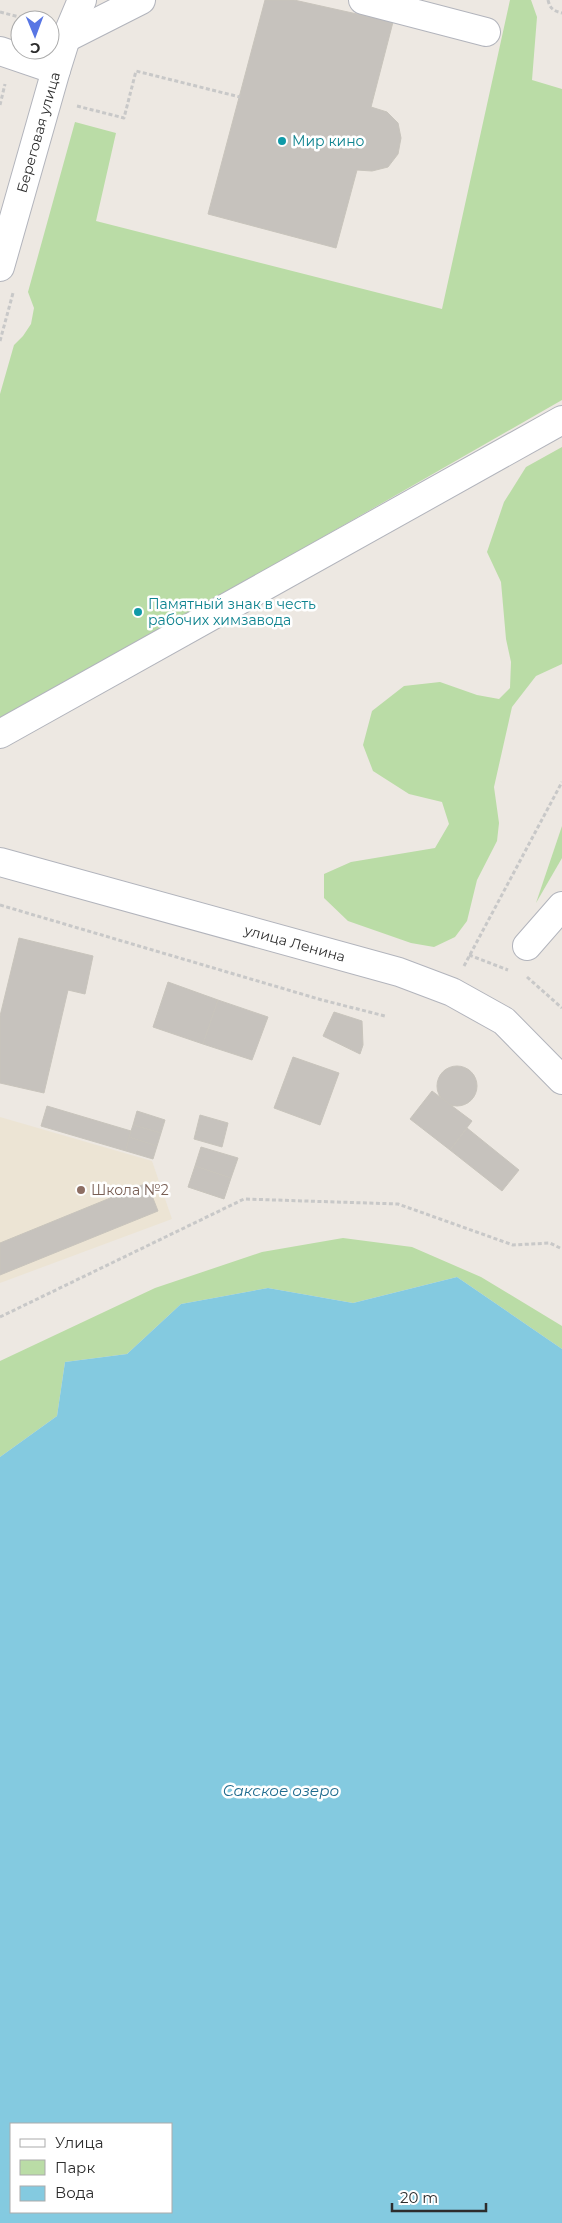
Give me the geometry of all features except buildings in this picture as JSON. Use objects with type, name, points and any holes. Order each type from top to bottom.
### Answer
[{"type":"street","name":"Береговая улица","points":[[0,267],[56,70],[66,38],[82,0]]},
{"type":"street","points":[[66,38],[141,0]]},
{"type":"street","points":[[363,0],[486,32]]},
{"type":"street","points":[[0,51],[56,70]]},
{"type":"street","points":[[0,734],[562,420]]},
{"type":"street","name":"улица Ленина","points":[[0,862],[399,972],[452,992],[504,1021],[562,1080]]},
{"type":"street","points":[[527,946],[562,906]]},
{"type":"path","points":[[548,0],[554,11],[562,13]]},
{"type":"path","points":[[136,70],[240,97]]},
{"type":"path","points":[[452,992],[469,955],[562,783]]},
{"type":"path","points":[[0,905],[322,1000],[385,1016]]},
{"type":"path","points":[[469,955],[512,971]]},
{"type":"path","points":[[520,974],[529,978],[562,1008]]},
{"type":"path","points":[[0,1317],[244,1199],[398,1204],[513,1245],[550,1244],[562,1249]]},
{"type":"shaded area","name":"Школа №2","points":[[0,1117],[152,1161],[172,1219],[0,1283]]},
{"type":"green space","points":[[510,0],[531,0],[537,17],[532,80],[562,89],[562,400],[0,722],[0,394],[14,345],[31,324],[34,308],[28,292],[75,122],[116,133],[96,221],[442,309]]},
{"type":"green space","points":[[562,447],[562,664],[536,676],[512,707],[494,787],[499,823],[497,841],[477,880],[467,921],[455,937],[434,947],[411,943],[348,921],[324,898],[324,874],[351,862],[435,848],[449,824],[442,802],[409,794],[373,771],[363,745],[372,711],[404,686],[440,682],[477,695],[499,699],[510,688],[511,662],[506,639],[501,582],[487,552],[504,502],[526,467]]},
{"type":"green space","points":[[562,826],[562,858],[536,903]]},
{"type":"green space","points":[[343,1238],[412,1247],[481,1277],[562,1326],[562,1349],[457,1277],[353,1303],[268,1288],[181,1304],[127,1354],[65,1362],[57,1416],[0,1457],[0,1361],[155,1288],[262,1252]]},
{"type":"water","name":"Сакское озеро","points":[[457,1277],[562,1349],[562,2223],[0,2223],[0,1457],[57,1416],[65,1362],[127,1354],[181,1304],[268,1288],[353,1303]]},
{"type":"place","name":"Мир кино","points":[[282,141]]},
{"type":"place","name":"Памятный знак в честь рабочих химзавода","points":[[138,612]]},
{"type":"place","name":"Школа №2","points":[[81,1190]]}]
